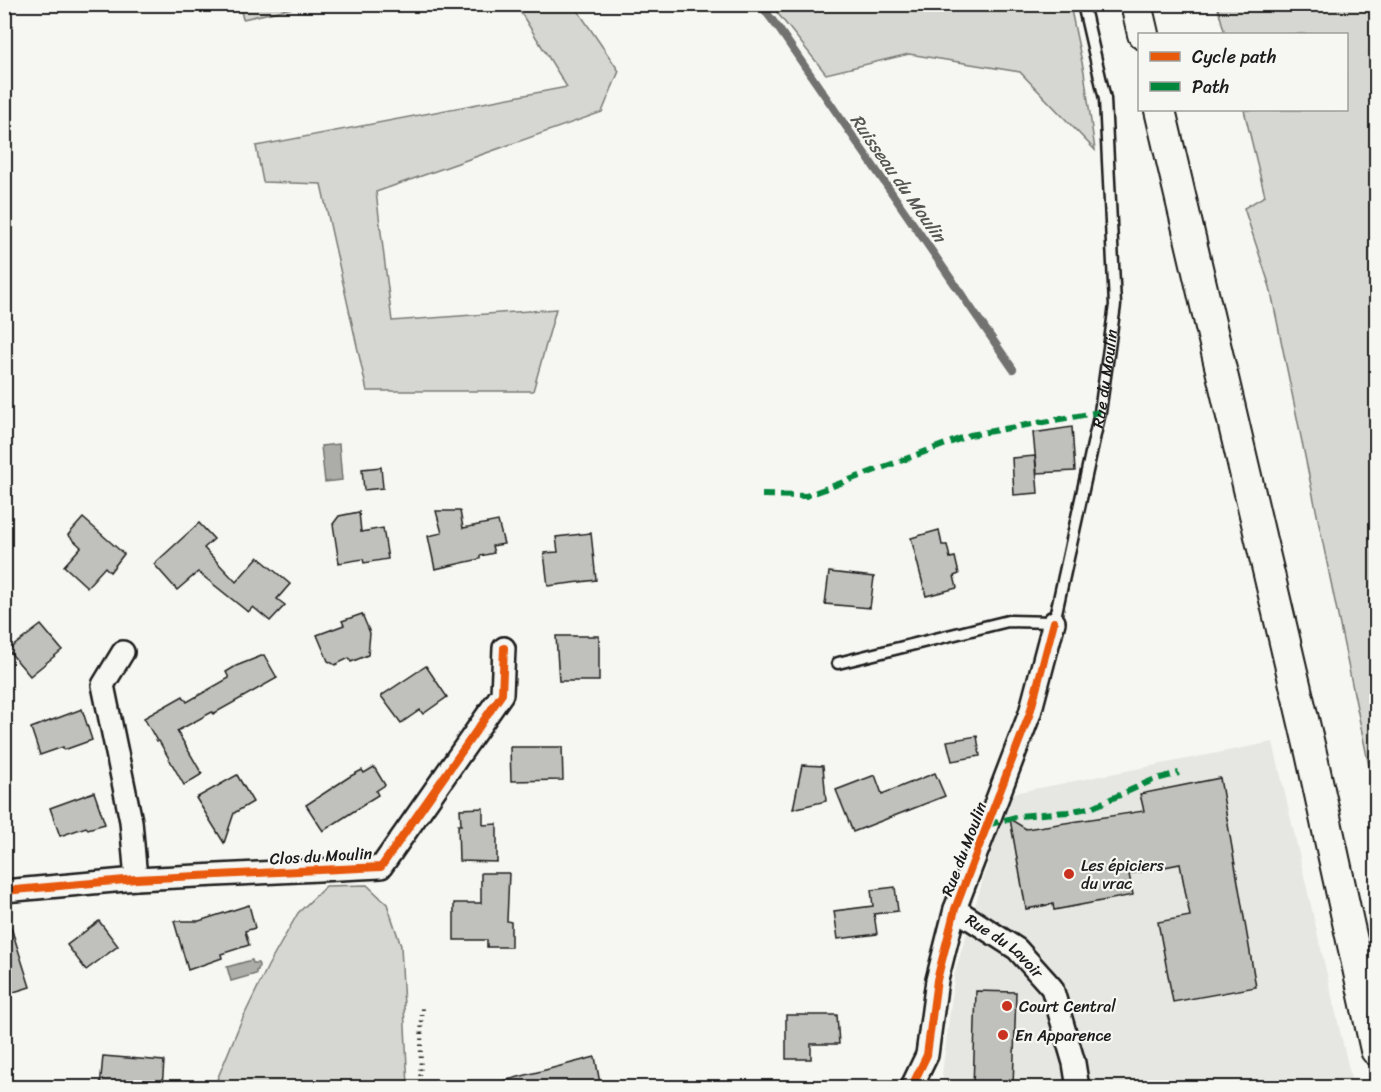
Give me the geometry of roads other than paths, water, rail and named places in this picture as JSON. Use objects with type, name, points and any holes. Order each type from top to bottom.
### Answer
[{"type":"main road","points":[[1136,4],[1143,33]]},
{"type":"main road","points":[[1160,111],[1311,753],[1377,1050]]},
{"type":"street","name":"Rue du Moulin","points":[[911,1088],[927,1055],[937,980],[955,909],[1030,713],[1054,622]]},
{"type":"street","name":"Clos du Moulin","points":[[4,891],[136,879],[381,867],[502,694],[504,648]]},
{"type":"street","points":[[123,652],[103,685],[131,822],[136,879]]},
{"type":"street","name":"Rue du Lavoir","points":[[955,909],[1017,949],[1052,988],[1074,1063],[1078,1088]]},
{"type":"lane","name":"Rue du Moulin","points":[[1054,622],[1100,412],[1115,305],[1105,99],[1083,4]]},
{"type":"lane","points":[[838,663],[1008,621],[1054,622]]},
{"type":"waterway","name":"Ruisseau du Moulin","points":[[760,4],[1013,369]]},
{"type":"place","name":"Les épiciers du vrac","points":[[1069,874]]},
{"type":"place","name":"Court Central","points":[[1007,1006]]},
{"type":"place","name":"En Apparence","points":[[1003,1035]]}]
